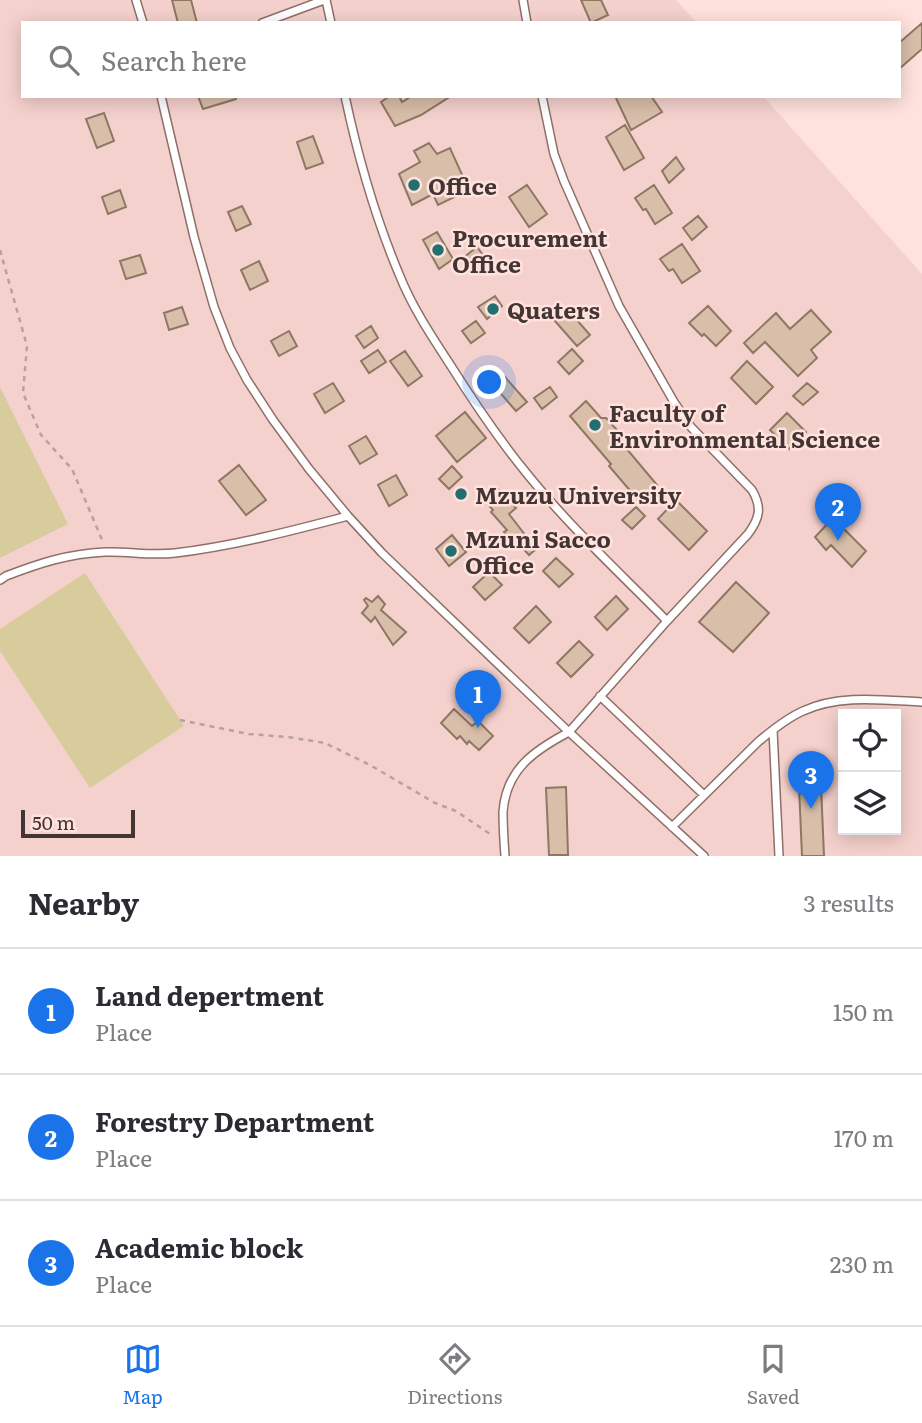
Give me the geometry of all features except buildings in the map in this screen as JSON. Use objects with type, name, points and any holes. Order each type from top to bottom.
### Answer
[{"type":"lane","points":[[136,0],[142,21]]},
{"type":"lane","points":[[267,21],[325,0],[330,21]]},
{"type":"lane","points":[[523,0],[527,21]]},
{"type":"lane","points":[[161,98],[194,237],[214,307],[230,348],[273,420],[348,516],[409,580],[704,856]]},
{"type":"lane","points":[[345,98],[374,207],[400,276],[427,330],[475,404],[527,474],[580,533],[667,621]]},
{"type":"lane","points":[[505,856],[503,811],[509,785],[525,760],[569,732],[756,523],[758,510],[758,500],[752,490],[691,427],[619,306],[554,154],[542,98]]},
{"type":"lane","points":[[0,580],[51,559],[84,553],[170,554],[206,549],[348,516]]},
{"type":"lane","points":[[600,696],[704,795]]},
{"type":"lane","points":[[672,827],[758,742],[802,711],[830,702],[922,702]]},
{"type":"lane","points":[[773,730],[779,856]]},
{"type":"path","points":[[0,250],[27,346],[23,393],[41,435],[72,469],[108,552]]},
{"type":"path","points":[[180,720],[249,734],[325,743],[370,765],[435,803],[456,811],[505,844]]},
{"type":"shaded area","name":"Mzuzu University","points":[[0,0],[676,0],[695,21],[21,21],[21,98],[765,98],[922,274],[922,856],[0,856]]},
{"type":"shaded area","points":[[0,387],[68,524],[0,558]]},
{"type":"shaded area","points":[[85,573],[184,726],[90,788],[0,651],[0,629]]},
{"type":"place","name":"Office","points":[[414,185]]},
{"type":"place","name":"Procurement Office","points":[[438,250]]},
{"type":"place","name":"Quaters","points":[[493,309]]},
{"type":"place","name":"Faculty of Environmental Science","points":[[595,425]]},
{"type":"place","name":"Mzuzu University","points":[[461,494]]},
{"type":"place","name":"Forestry Department","points":[[838,541]]},
{"type":"place","name":"Mzuni Sacco Office","points":[[451,551]]},
{"type":"place","name":"Land depertment","points":[[478,728]]},
{"type":"place","name":"Academic block","points":[[811,809]]}]
